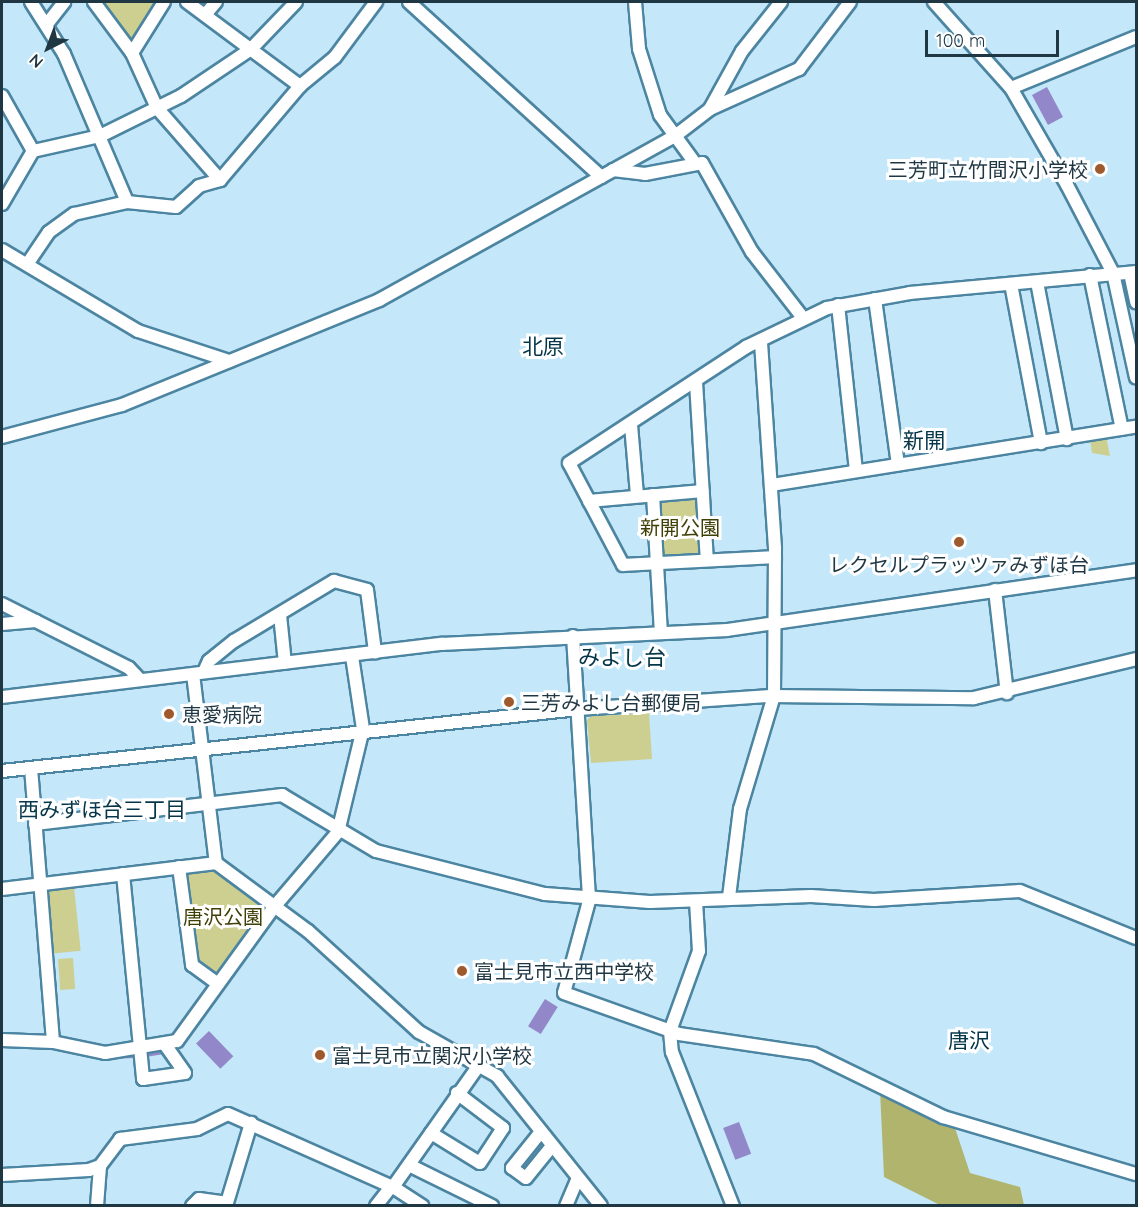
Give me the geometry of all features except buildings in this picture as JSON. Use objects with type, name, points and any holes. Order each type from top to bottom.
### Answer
[{"type":"street","points":[[31,2],[47,24],[100,136],[127,202]]},
{"type":"street","points":[[47,24],[64,2]]},
{"type":"street","points":[[94,2],[132,53],[157,108],[220,180]]},
{"type":"street","points":[[132,53],[164,2]]},
{"type":"street","points":[[187,2],[300,86]]},
{"type":"street","points":[[206,15],[216,2]]},
{"type":"street","points":[[2,204],[33,151],[100,136],[157,108],[251,48],[296,2]]},
{"type":"street","points":[[28,263],[60,221],[100,205],[127,202],[176,207],[199,186],[220,180],[300,86],[334,57],[376,2]]},
{"type":"street","points":[[409,2],[601,177]]},
{"type":"street","points":[[634,2],[639,49],[660,115],[695,163]]},
{"type":"street","points":[[710,109],[742,51],[781,2]]},
{"type":"street","points":[[2,437],[122,405],[379,300],[675,136],[710,109],[799,69],[850,2]]},
{"type":"street","points":[[934,2],[1011,88],[1113,273],[1137,378]]},
{"type":"street","points":[[1011,88],[1137,37]]},
{"type":"street","points":[[2,96],[33,151]]},
{"type":"street","points":[[614,170],[645,174],[695,163],[704,165],[738,230],[803,318]]},
{"type":"street","points":[[2,250],[28,263],[138,331],[229,361]]},
{"type":"street","points":[[775,556],[623,565],[569,463],[762,340],[803,318],[838,305],[875,299],[1133,272],[1137,302]]},
{"type":"street","points":[[1090,275],[1122,429]]},
{"type":"street","points":[[1037,282],[1067,439]]},
{"type":"street","points":[[1011,284],[1041,443]]},
{"type":"street","points":[[875,299],[898,464]]},
{"type":"street","points":[[838,305],[856,471]]},
{"type":"street","points":[[729,897],[740,809],[774,696],[775,556],[762,340]]},
{"type":"street","points":[[696,382],[707,560]]},
{"type":"street","points":[[631,425],[637,495]]},
{"type":"street","points":[[772,485],[1137,427]]},
{"type":"street","points":[[589,501],[637,495],[703,492]]},
{"type":"street","points":[[653,495],[661,633]]},
{"type":"street","points":[[2,697],[375,652],[573,636],[661,633],[776,624],[1137,570]]},
{"type":"street","points":[[216,863],[202,746],[199,673],[209,661],[234,641],[334,581],[367,590],[375,652]]},
{"type":"street","points":[[995,590],[1008,693]]},
{"type":"street","points":[[2,604],[122,664],[140,680]]},
{"type":"street","points":[[280,615],[285,663]]},
{"type":"street","points":[[2,624],[38,620]]},
{"type":"street","points":[[573,636],[589,901],[564,993],[670,1031],[814,1054],[943,1117],[1137,1174]]},
{"type":"street","points":[[2,1040],[53,1042],[105,1053],[140,1054],[168,1049],[177,1041],[274,907],[338,832],[363,729],[352,656]]},
{"type":"street","points":[[2,771],[202,746],[578,708],[774,696],[933,699],[1008,693],[1137,659]]},
{"type":"street","points":[[31,768],[53,1042]]},
{"type":"street","points":[[35,824],[209,806],[282,795],[338,832],[427,868],[589,901],[696,901],[729,897],[874,900],[1020,891],[1137,938]]},
{"type":"street","points":[[2,889],[216,863],[317,938],[419,1032],[509,1089],[550,1148],[601,1206]]},
{"type":"street","points":[[179,867],[192,965],[218,984]]},
{"type":"street","points":[[123,874],[143,1079],[179,1077],[185,1073],[168,1049]]},
{"type":"street","points":[[696,901],[699,951],[670,1031],[676,1073],[733,1206]]},
{"type":"street","points":[[376,1206],[409,1165],[457,1093],[477,1068]]},
{"type":"street","points":[[430,1132],[480,1163],[504,1128],[457,1093]]},
{"type":"street","points":[[98,1206],[100,1166],[120,1139],[196,1129],[228,1114],[392,1187],[422,1206]]},
{"type":"street","points":[[192,1206],[199,1199],[226,1204],[251,1123]]},
{"type":"street","points":[[540,1132],[512,1168],[526,1178],[550,1148]]},
{"type":"street","points":[[409,1165],[495,1205]]},
{"type":"street","points":[[2,1175],[100,1166]]},
{"type":"street","points":[[566,1206],[577,1180]]},
{"type":"green space","points":[[103,2],[160,2],[131,40]]},
{"type":"green space","points":[[1106,436],[1110,456],[1092,453],[1090,439]]},
{"type":"green space","name":"新開公園","points":[[695,495],[701,554],[663,558],[657,499]]},
{"type":"green space","points":[[649,713],[652,759],[591,763],[587,720],[591,716]]},
{"type":"green space","name":"唐沢公園","points":[[215,869],[268,907],[219,980],[195,962],[183,874]]},
{"type":"green space","points":[[74,887],[81,951],[51,954],[44,890]]},
{"type":"green space","points":[[73,958],[75,989],[60,990],[58,959]]},
{"type":"green space","points":[[880,1090],[953,1122],[970,1173],[1020,1187],[1024,1205],[940,1205],[884,1177]]},
{"type":"shaded area","points":[[1047,87],[1063,117],[1048,125],[1032,95]]},
{"type":"shaded area","points":[[545,999],[558,1007],[541,1034],[528,1026]]},
{"type":"shaded area","points":[[209,1031],[233,1056],[220,1069],[196,1044]]},
{"type":"shaded area","points":[[739,1122],[751,1154],[735,1160],[723,1128]]},
{"type":"waterway","points":[[145,1055],[165,1052]]},
{"type":"waterway","points":[[94,1057],[138,1056]]},
{"type":"place","name":"三芳町立竹間沢小学校","points":[[1100,169]]},
{"type":"place","name":"レクセルプラッツァみずほ台","points":[[959,542]]},
{"type":"place","name":"三芳みよし台郵便局","points":[[509,702]]},
{"type":"place","name":"恵愛病院","points":[[169,714]]},
{"type":"place","name":"富士見市立西中学校","points":[[462,971]]},
{"type":"place","name":"富士見市立関沢小学校","points":[[320,1055]]},
{"type":"district","name":"北原","points":[[543,346]]},
{"type":"district","name":"新開","points":[[924,440]]},
{"type":"district","name":"みよし台","points":[[622,658]]},
{"type":"district","name":"西みずほ台三丁目","points":[[102,809]]},
{"type":"district","name":"唐沢","points":[[969,1040]]}]
